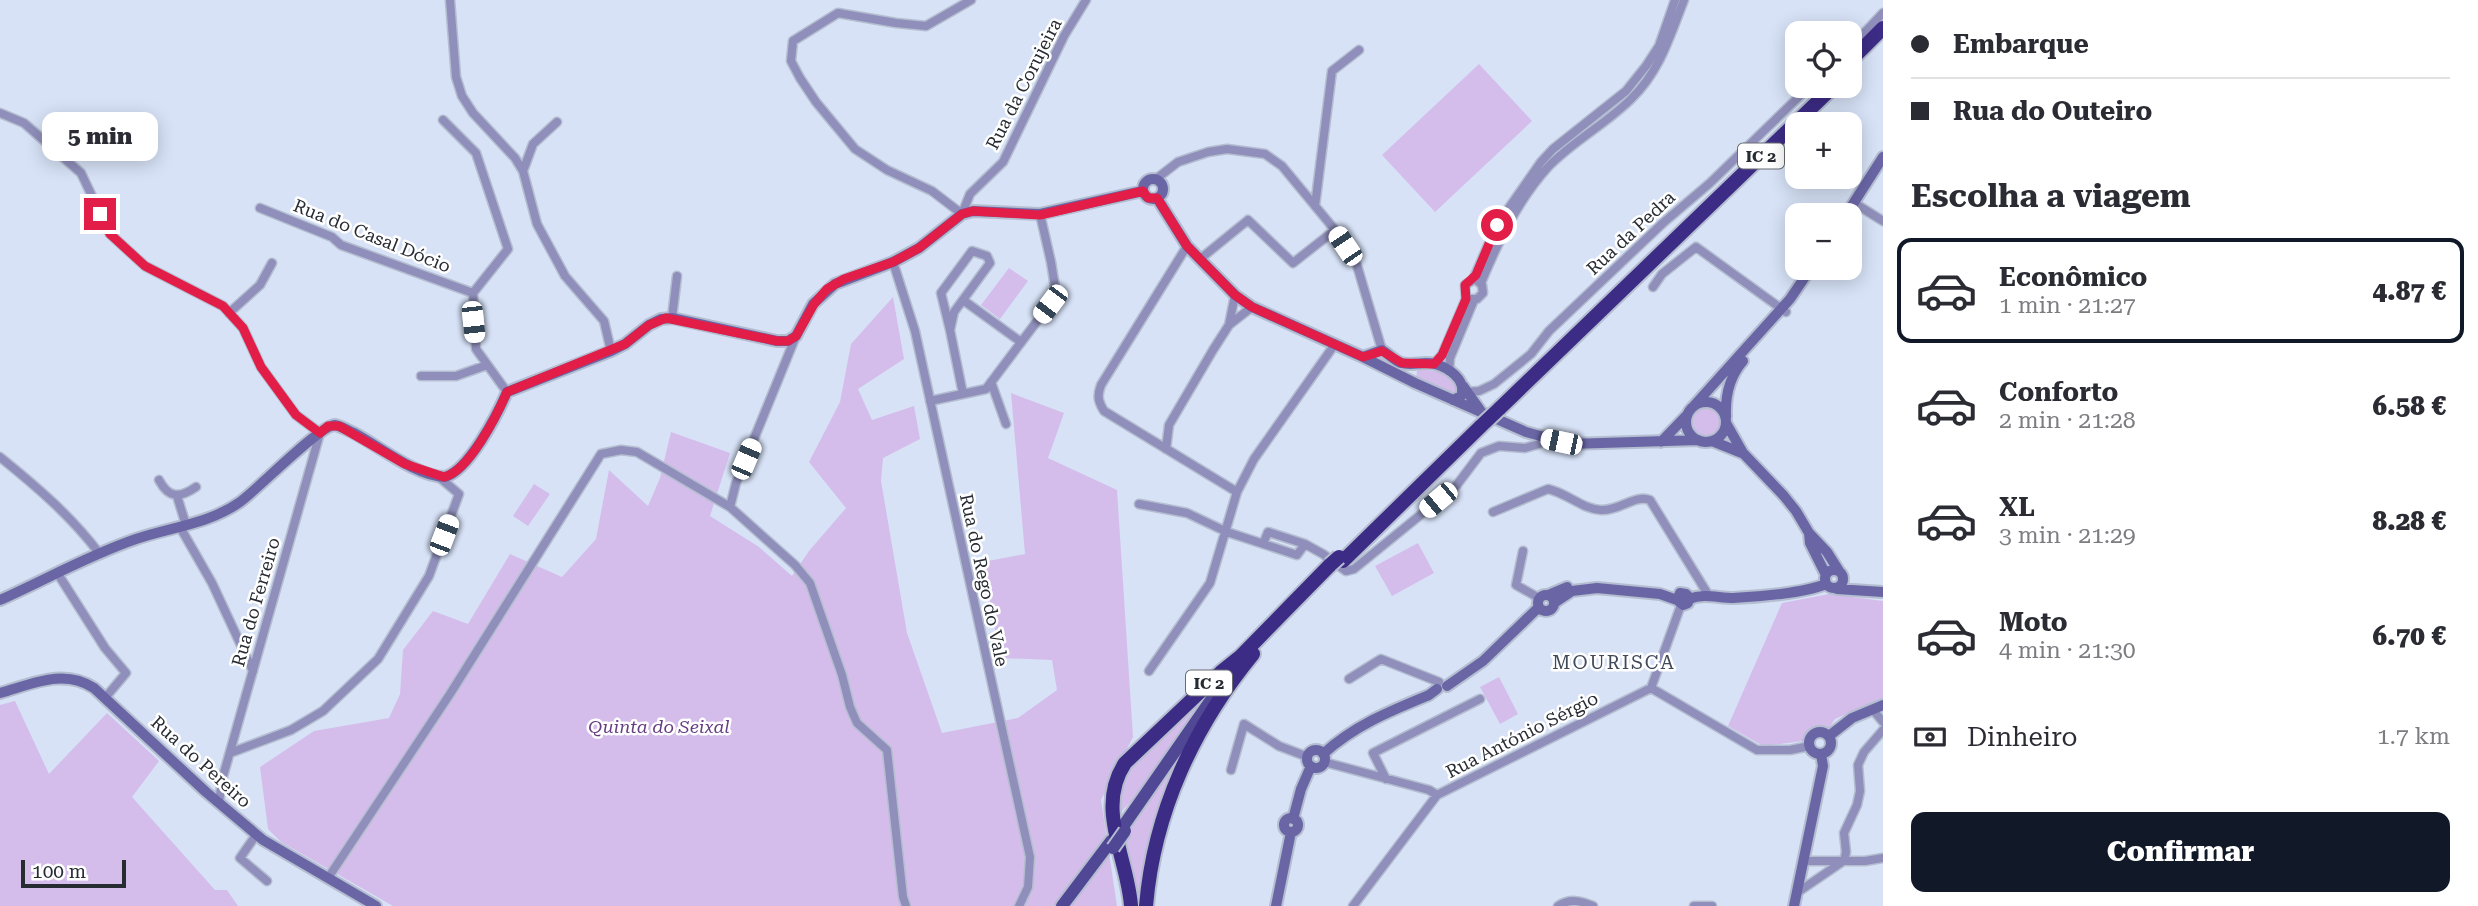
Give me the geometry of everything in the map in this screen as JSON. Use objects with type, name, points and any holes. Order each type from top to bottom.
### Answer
[{"type":"highway","points":[[1862,49],[1883,28]]},
{"type":"highway","points":[[1862,58],[1883,37]]},
{"type":"highway","name":"IC 2","points":[[1131,906],[1112,812],[1112,793],[1116,777],[1132,756],[1241,656],[1813,98]]},
{"type":"highway","name":"IC 2","points":[[1486,414],[1821,98]]},
{"type":"highway","name":"IC 2","points":[[1146,906],[1159,833],[1172,789],[1190,750],[1219,701],[1266,637],[1336,563]]},
{"type":"main road","points":[[1125,828],[1241,656]]},
{"type":"main road","points":[[1062,906],[1125,828],[1219,701]]},
{"type":"main road","points":[[1069,906],[1112,844]]},
{"type":"street","points":[[450,0],[456,77],[462,96],[473,113],[515,158],[523,171],[537,224],[565,276],[604,321],[611,351]]},
{"type":"street","points":[[962,214],[932,191],[887,170],[855,149],[816,102],[791,61],[793,41],[838,13],[926,26],[971,0]]},
{"type":"street","name":"Rua da Corujeira","points":[[962,214],[970,194],[1003,162],[1064,36],[1086,0]]},
{"type":"street","points":[[1434,364],[1442,355],[1470,298],[1483,293],[1477,281],[1497,225],[1553,149],[1626,91],[1646,66],[1659,46],[1675,0]]},
{"type":"street","points":[[1470,298],[1464,290],[1465,285],[1477,281],[1502,233],[1546,169],[1631,99],[1652,74],[1665,53],[1684,0]]},
{"type":"street","points":[[1862,35],[1883,13]]},
{"type":"street","points":[[1315,206],[1332,71],[1359,50]]},
{"type":"street","name":"Rua da Pedra","points":[[1465,389],[1479,391],[1494,384],[1531,354],[1549,331],[1663,223],[1710,183],[1798,98]]},
{"type":"street","points":[[0,113],[24,123],[80,173],[110,234],[145,266],[223,306],[243,328],[261,367],[296,415],[320,433]]},
{"type":"street","points":[[443,120],[476,153],[508,248],[473,293],[476,349],[507,392]]},
{"type":"street","points":[[523,171],[533,145],[557,122]]},
{"type":"street","points":[[1143,191],[1147,181],[1156,179],[1178,162],[1193,156],[1227,149],[1251,150],[1265,154],[1282,166],[1335,230],[1356,262],[1382,351],[1396,361],[1417,365],[1434,364],[1449,371],[1486,414]]},
{"type":"street","points":[[1854,203],[1883,156]]},
{"type":"street","points":[[1861,203],[1883,170]]},
{"type":"street","points":[[1156,179],[1163,190],[1157,198]]},
{"type":"street","points":[[1143,191],[1148,198],[1157,198]]},
{"type":"street","points":[[730,507],[736,483],[796,336],[814,304],[827,289],[844,279],[893,262],[919,248],[962,214],[973,211],[1040,215],[1143,191]]},
{"type":"street","points":[[1157,198],[1187,246],[1235,295],[1252,307],[1453,400],[1544,438],[1570,444],[1698,440],[1712,441],[1743,453]]},
{"type":"street","name":"Rua do Casal Dócio","points":[[260,208],[332,237],[341,245],[473,293]]},
{"type":"street","points":[[1862,208],[1883,221]]},
{"type":"street","points":[[930,401],[986,388],[1056,293],[1040,215]]},
{"type":"street","points":[[1200,259],[1248,220],[1293,263],[1335,230]]},
{"type":"street","points":[[1187,246],[1101,385],[1098,402],[1104,411],[1237,492]]},
{"type":"street","points":[[1653,287],[1662,274],[1696,247],[1784,310]]},
{"type":"street","points":[[950,330],[954,312],[990,263],[987,256],[972,251],[941,293],[963,394]]},
{"type":"street","name":"Rua do Rego do Vale","points":[[893,262],[913,324],[1030,858],[1028,887],[1019,906]]},
{"type":"street","points":[[229,313],[260,285],[272,263]]},
{"type":"street","points":[[671,318],[677,276]]},
{"type":"street","points":[[1661,442],[1784,310],[1803,280]]},
{"type":"street","points":[[1712,441],[1722,434],[1726,420],[1726,396],[1736,370],[1808,280]]},
{"type":"street","points":[[1150,438],[1168,425],[1229,325],[1235,295]]},
{"type":"street","points":[[1449,371],[1450,358],[1470,298]]},
{"type":"street","points":[[963,300],[1021,342]]},
{"type":"street","points":[[1229,325],[1252,307]]},
{"type":"street","points":[[439,477],[450,476],[461,468],[498,413],[507,392],[611,351],[654,322],[671,318],[782,342],[796,336]]},
{"type":"street","points":[[1149,671],[1210,583],[1237,492],[1254,460],[1335,344]]},
{"type":"street","points":[[1363,357],[1382,351]]},
{"type":"street","points":[[421,376],[456,376],[487,365]]},
{"type":"street","points":[[1415,383],[1412,373],[1417,365]]},
{"type":"street","points":[[991,382],[1006,424]]},
{"type":"street","points":[[1453,400],[1461,396],[1465,389]]},
{"type":"street","points":[[1231,770],[1244,724],[1319,768],[1324,758],[1347,734],[1370,720],[1429,695],[1483,661],[1545,601],[1572,591],[1597,588],[1684,599],[1709,596],[1732,598],[1811,589],[1843,582],[1827,552],[1809,533],[1784,496],[1743,453],[1718,405],[1712,402],[1698,404],[1690,411],[1687,427],[1698,440]]},
{"type":"street","points":[[1166,449],[1168,425]]},
{"type":"street","points":[[0,600],[99,553],[213,518],[263,484],[328,426],[339,426],[405,464],[439,477],[459,495],[429,576],[378,659],[323,711],[292,730],[230,753]]},
{"type":"street","name":"Rua do Ferreiro","points":[[219,803],[222,780],[320,433]]},
{"type":"street","points":[[1262,544],[1268,532],[1305,544],[1346,570],[1354,569],[1456,486],[1481,453],[1499,446],[1525,447],[1539,444],[1544,438]]},
{"type":"street","points":[[327,878],[450,694],[601,454],[621,450],[636,452],[730,507],[795,565],[810,583],[842,675],[850,707],[858,723],[887,750],[906,906]]},
{"type":"street","points":[[0,457],[39,488],[99,553]]},
{"type":"street","points":[[159,480],[164,490],[177,496],[196,487]]},
{"type":"street","points":[[1493,512],[1548,489],[1558,491],[1592,509],[1602,510],[1618,509],[1645,498],[1653,504],[1709,596]]},
{"type":"street","points":[[177,496],[183,526],[253,671]]},
{"type":"street","points":[[1139,505],[1187,513],[1227,532],[1297,555],[1305,544]]},
{"type":"street","points":[[1809,533],[1810,543],[1830,583]]},
{"type":"street","points":[[1523,551],[1516,585],[1518,589],[1545,601]]},
{"type":"street","points":[[1830,583],[1830,571],[1841,574],[1865,589]]},
{"type":"street","points":[[58,574],[105,648],[126,673],[105,698]]},
{"type":"street","points":[[1699,582],[1684,599],[1651,688],[1757,750],[1790,750],[1810,746]]},
{"type":"street","points":[[1830,583],[1883,592]]},
{"type":"street","points":[[1349,679],[1381,659],[1441,686]]},
{"type":"street","name":"Rua do Pereiro","points":[[0,693],[57,677],[81,680],[105,698],[206,793],[256,835],[376,906]]},
{"type":"street","name":"Rua António Sérgio","points":[[1324,758],[1429,790],[1437,795],[1651,688]]},
{"type":"street","points":[[1386,779],[1373,753],[1480,699]]},
{"type":"street","points":[[1829,736],[1852,718],[1878,707],[1883,722]]},
{"type":"street","points":[[1798,892],[1843,861],[1846,852],[1844,833],[1857,805],[1860,791],[1858,765],[1864,752],[1883,730]]},
{"type":"street","points":[[1815,734],[1829,736],[1830,749],[1821,754],[1812,751],[1810,739],[1815,734]]},
{"type":"street","points":[[1794,906],[1823,766],[1821,754]]},
{"type":"street","points":[[1276,906],[1291,832],[1286,830],[1284,824],[1288,819],[1293,819],[1310,762]]},
{"type":"street","points":[[206,793],[222,780]]},
{"type":"street","points":[[1353,906],[1437,795]]},
{"type":"street","points":[[256,835],[240,858],[267,881]]},
{"type":"street","points":[[1804,861],[1883,858]]},
{"type":"street","points":[[1802,873],[1824,874]]},
{"type":"street","points":[[1558,906],[1565,901],[1593,906]]},
{"type":"street","points":[[1694,906],[1712,906]]},
{"type":"green space","points":[[1479,64],[1532,121],[1435,212],[1382,155]]},
{"type":"green space","points":[[1009,268],[1028,281],[1000,319],[981,305]]},
{"type":"green space","name":"Quinta do Seixal","points":[[893,297],[904,359],[858,389],[872,420],[914,406],[920,439],[883,458],[881,481],[907,633],[942,733],[1018,718],[1057,690],[1052,660],[1000,658],[983,562],[1025,554],[1011,393],[1064,413],[1048,458],[1117,490],[1133,737],[1101,800],[1117,906],[393,906],[281,842],[268,829],[260,767],[314,731],[389,718],[400,694],[403,650],[433,611],[468,624],[510,554],[562,577],[596,539],[609,470],[648,506],[660,478],[671,432],[730,453],[710,516],[759,547],[792,576],[809,551],[846,508],[809,462],[840,402],[851,344]]},
{"type":"green space","points":[[1421,369],[1439,372],[1456,383],[1458,391],[1454,396],[1416,379],[1417,371]]},
{"type":"green space","points":[[1707,408],[1717,412],[1721,422],[1717,432],[1707,436],[1697,432],[1693,422],[1697,412]]},
{"type":"green space","points":[[534,484],[550,494],[528,526],[513,516]]},
{"type":"green space","points":[[1418,543],[1434,573],[1392,596],[1375,566]]},
{"type":"green space","points":[[1829,594],[1883,601],[1883,698],[1835,719],[1827,731],[1813,730],[1803,741],[1763,746],[1728,726],[1782,603]]},
{"type":"green space","points":[[1499,677],[1518,714],[1500,724],[1480,687]]},
{"type":"green space","points":[[1213,688],[1139,793],[1119,814],[1119,793],[1134,763]]},
{"type":"green space","points":[[15,701],[49,774],[107,713],[159,761],[132,797],[215,890],[227,890],[238,906],[0,906],[0,705]]},
{"type":"green space","points":[[1176,762],[1178,763],[1145,870],[1139,906],[1134,906],[1122,842]]},
{"type":"district","name":"MOURISCA","points":[[1614,662]]},
{"type":"route","points":[[100,214],[110,234],[145,266],[223,306],[243,328],[261,367],[296,415],[320,433],[328,426],[339,426],[405,464],[439,477],[450,476],[461,468],[498,413],[507,392],[611,351],[660,319],[671,318],[782,342],[788,341],[796,336],[814,304],[827,289],[844,279],[893,262],[919,248],[955,218],[967,212],[1040,215],[1143,191],[1148,198],[1157,198],[1193,253],[1235,295],[1252,307],[1363,357],[1382,351],[1396,361],[1417,365],[1434,364],[1442,355],[1466,299],[1465,285],[1476,275],[1497,225]]}]
